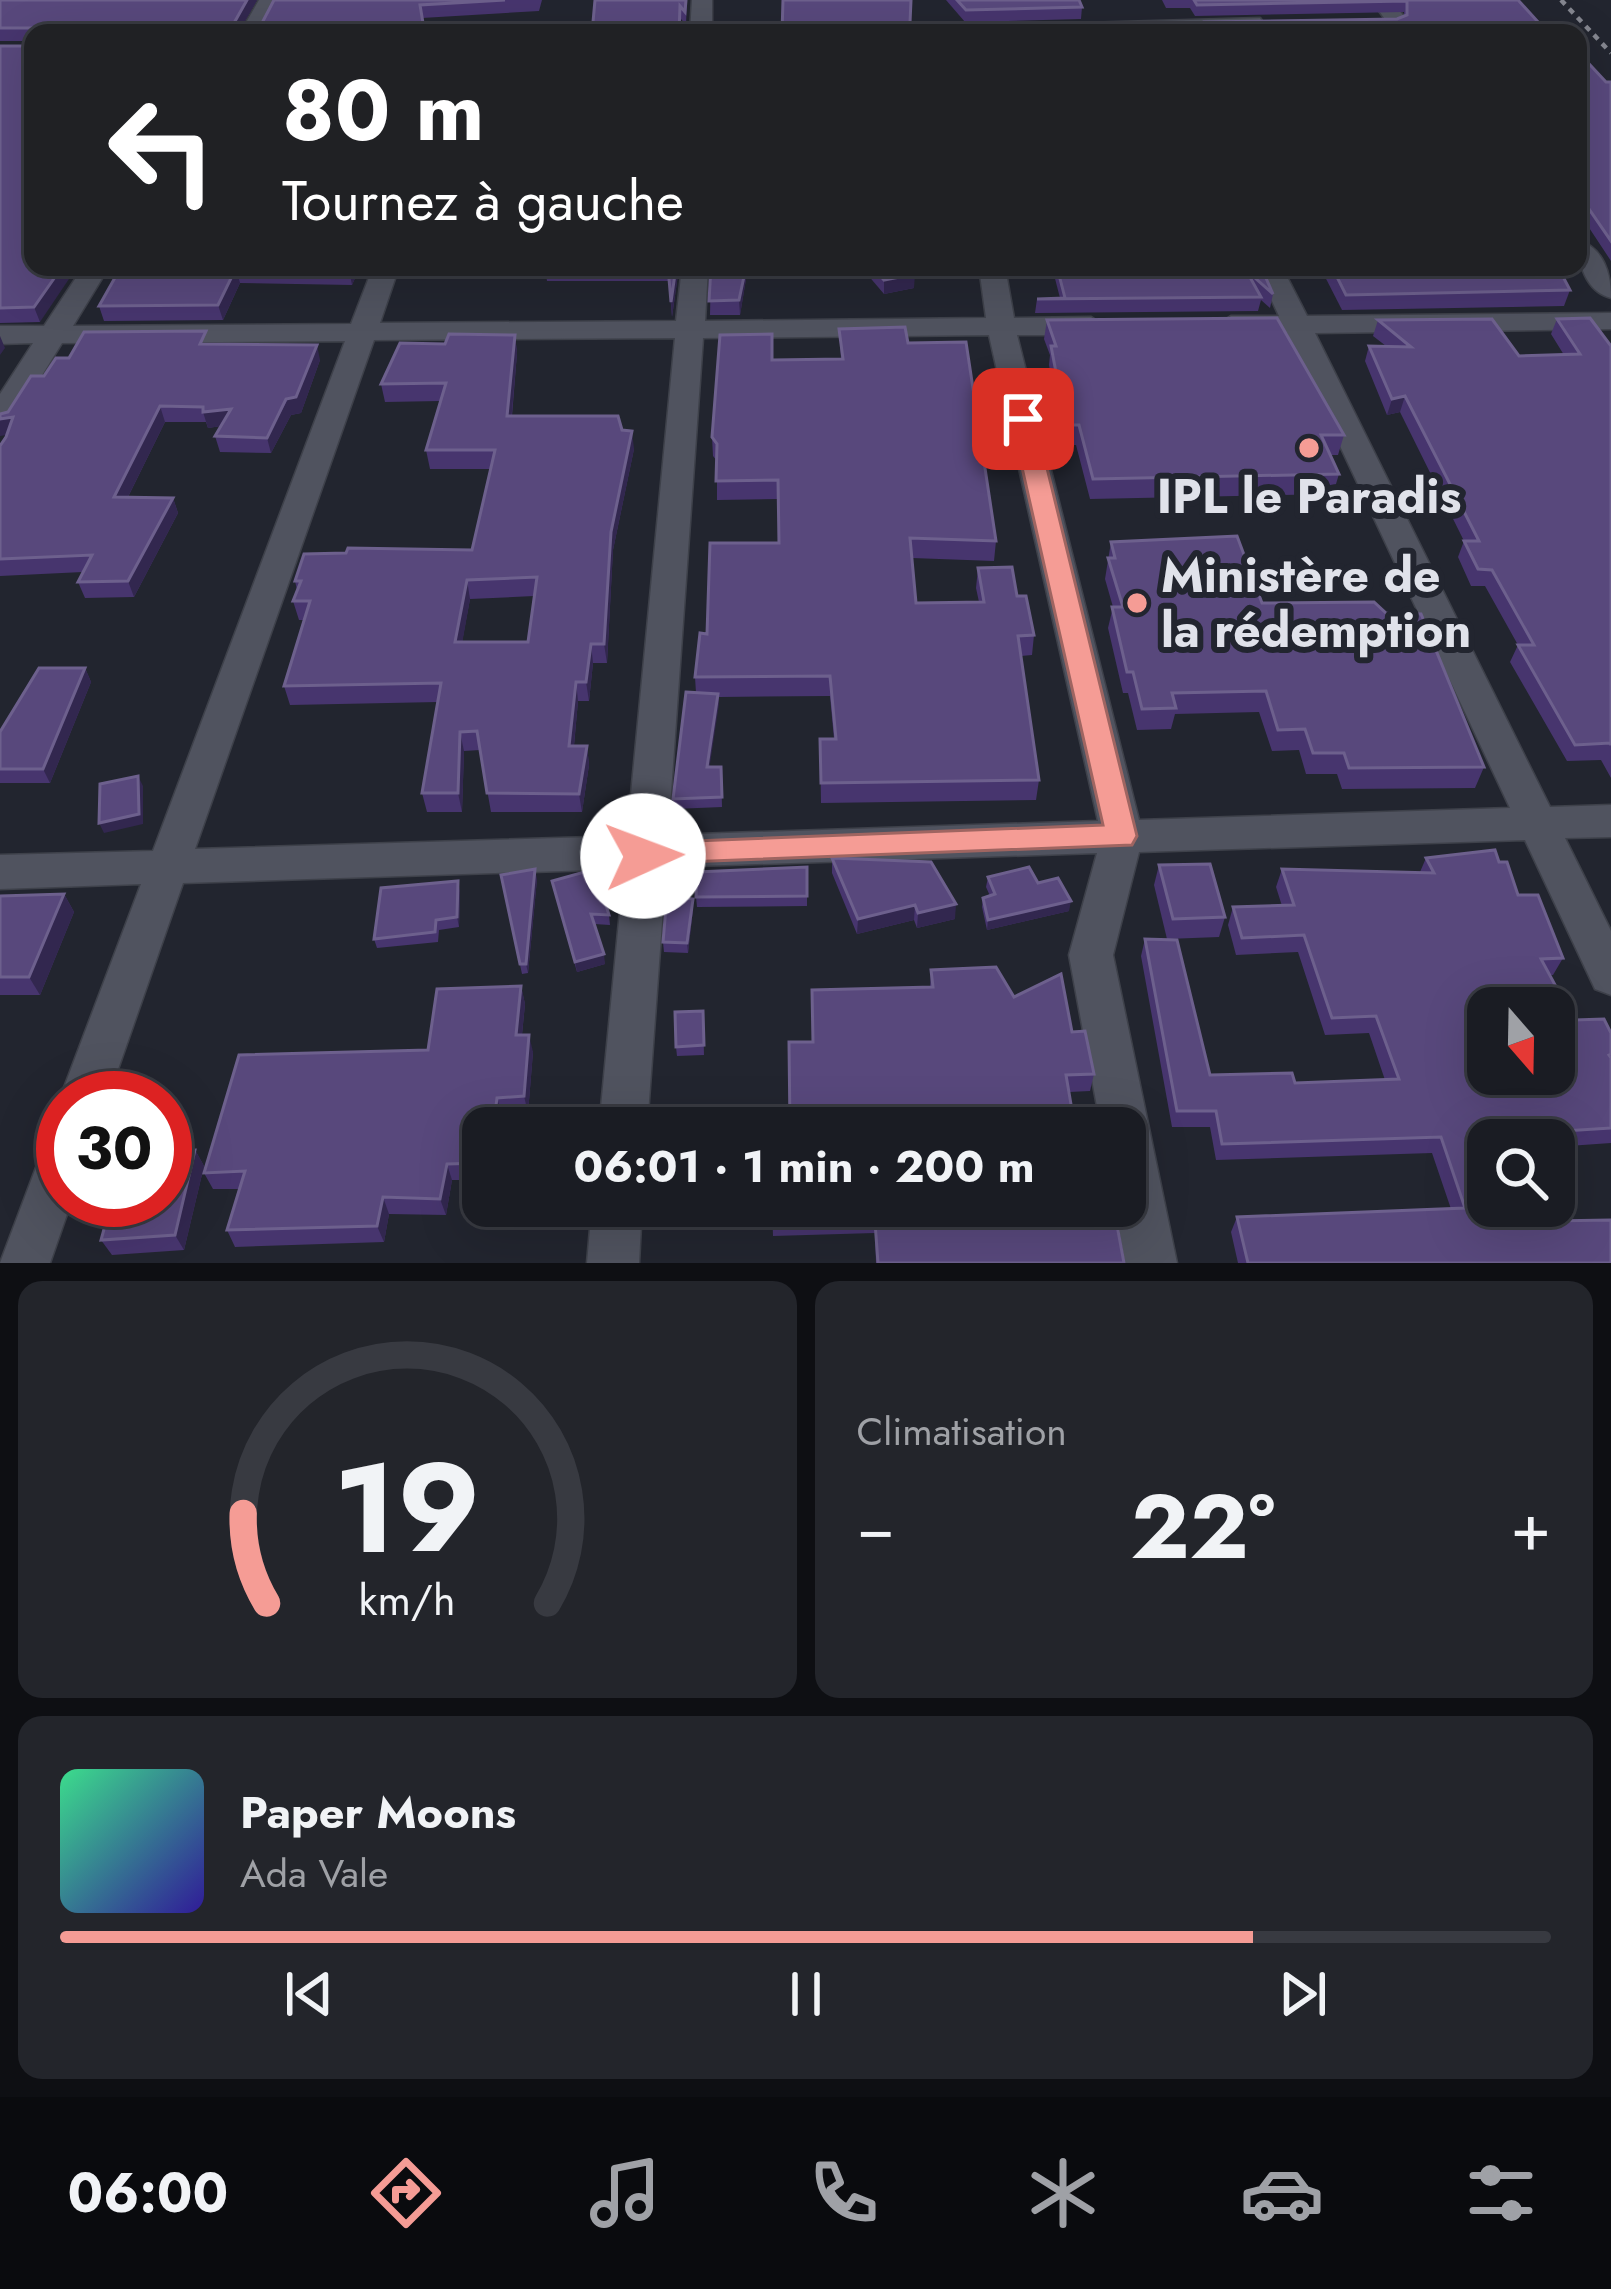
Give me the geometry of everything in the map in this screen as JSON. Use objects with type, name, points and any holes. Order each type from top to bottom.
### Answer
[{"type":"street","points":[[1240,24],[1278,22]]},
{"type":"street","points":[[1587,259],[1611,290]]},
{"type":"street","points":[[0,418],[90,276]]},
{"type":"street","points":[[94,1071],[383,276]]},
{"type":"street","points":[[625,1107],[695,276]]},
{"type":"street","points":[[993,276],[1001,327],[1121,836],[1091,955],[1151,1263]]},
{"type":"street","points":[[1273,276],[1611,976]]},
{"type":"street","points":[[1204,325],[1611,321]]},
{"type":"street","points":[[0,335],[1114,326]]},
{"type":"street","points":[[0,872],[643,856],[1611,821]]},
{"type":"street","points":[[24,1263],[37,1227]]},
{"type":"street","points":[[613,1263],[616,1227]]},
{"type":"path","points":[[1561,0],[1584,24]]},
{"type":"path","points":[[1587,28],[1611,53]]},
{"type":"building","points":[[0,0],[247,0],[234,23],[227,24],[0,28]]},
{"type":"building","points":[[274,0],[505,0],[420,5],[423,23],[262,23]]},
{"type":"building","points":[[595,0],[686,0],[685,12],[680,6],[679,24],[593,24]]},
{"type":"building","points":[[783,0],[911,0],[910,24],[782,24]]},
{"type":"building","points":[[957,0],[1079,0],[1082,7],[966,10]]},
{"type":"building","points":[[1194,0],[1518,0],[1540,24],[1206,24],[1397,19],[1407,15],[1407,1],[1197,5]]},
{"type":"building","points":[[0,46],[24,46],[24,276],[56,276],[34,307],[0,308]]},
{"type":"building","points":[[1587,62],[1611,82],[1611,241],[1587,206]]},
{"type":"building","points":[[116,276],[232,276],[218,305],[99,306]]},
{"type":"building","points":[[710,276],[744,276],[739,300],[709,301]]},
{"type":"building","points":[[1059,276],[1249,276],[1261,297],[1037,299],[1065,298]]},
{"type":"building","points":[[1253,276],[1265,276],[1273,294]]},
{"type":"building","points":[[1336,276],[1563,276],[1570,290],[1346,295]]},
{"type":"building","points":[[1277,318],[1344,435],[1321,435],[1339,474],[1093,479],[1079,425],[1066,425],[1051,346],[1056,346],[1047,320]]},
{"type":"building","points":[[1590,318],[1611,346],[1611,745],[1575,745],[1518,645],[1534,645],[1492,570],[1478,569],[1464,541],[1479,541],[1405,396],[1392,399],[1369,346],[1411,347],[1378,320],[1492,319],[1519,356],[1580,354],[1557,319]]},
{"type":"building","points":[[905,327],[908,343],[966,342],[996,541],[910,538],[916,603],[984,602],[978,568],[1012,567],[1017,596],[1026,596],[1034,635],[1018,636],[1039,780],[821,783],[820,739],[836,739],[830,676],[695,677],[700,633],[707,634],[710,543],[779,543],[778,480],[716,481],[717,444],[712,437],[720,335],[772,334],[772,360],[843,359],[839,329]]},
{"type":"building","points":[[206,331],[200,344],[317,345],[296,397],[286,399],[267,438],[215,436],[231,409],[203,412],[203,407],[160,406],[114,497],[173,498],[128,581],[78,582],[92,555],[0,559],[0,446],[13,417],[0,419],[0,414],[8,412],[31,376],[44,376],[56,358],[69,358],[84,332]]},
{"type":"building","points":[[449,334],[515,335],[507,416],[618,416],[622,430],[632,431],[611,532],[604,644],[591,644],[586,682],[576,682],[569,746],[587,746],[579,794],[487,793],[477,731],[460,732],[458,793],[422,793],[441,683],[284,686],[310,601],[293,601],[304,554],[346,553],[348,548],[472,550],[495,450],[426,450],[446,383],[381,384],[400,343],[445,344]],"holes":[[[537,577],[528,642],[455,642],[467,580]]]},
{"type":"building","points":[[1237,536],[1262,603],[1374,602],[1386,613],[1421,614],[1484,767],[1349,768],[1344,753],[1313,753],[1305,729],[1278,730],[1266,691],[1172,693],[1176,708],[1142,709],[1133,672],[1127,672],[1112,607],[1123,607],[1108,558],[1115,558],[1111,542]]},
{"type":"building","points":[[39,668],[85,668],[43,769],[0,769],[0,732]]},
{"type":"building","points":[[686,692],[718,694],[707,767],[721,767],[722,797],[673,799]]},
{"type":"building","points":[[138,776],[139,814],[99,823],[100,784]]},
{"type":"building","points":[[1495,850],[1499,862],[1507,862],[1518,895],[1538,895],[1563,958],[1541,959],[1556,987],[1467,987],[1467,1095],[1575,1095],[1575,1020],[1604,1019],[1611,1033],[1611,1128],[1575,1130],[1575,1119],[1467,1119],[1467,1227],[1575,1227],[1575,1221],[1611,1220],[1611,1263],[1248,1263],[1237,1217],[1465,1208],[1441,1137],[1222,1144],[1216,1111],[1177,1111],[1145,939],[1177,940],[1210,1075],[1292,1073],[1295,1083],[1399,1079],[1376,1016],[1332,1018],[1304,935],[1242,938],[1233,907],[1294,905],[1282,869],[1434,873],[1426,858]]},
{"type":"building","points":[[832,858],[931,862],[956,904],[918,913],[915,905],[858,919]]},
{"type":"building","points":[[1210,864],[1225,917],[1173,919],[1159,865]]},
{"type":"building","points":[[807,867],[807,896],[696,897],[697,872]]},
{"type":"building","points":[[1029,867],[1038,883],[1058,878],[1071,901],[988,920],[983,898],[995,894],[988,877]]},
{"type":"building","points":[[535,869],[526,964],[520,964],[501,875]]},
{"type":"building","points":[[595,869],[609,915],[591,914],[604,954],[575,962],[552,881]]},
{"type":"building","points":[[458,881],[457,917],[436,920],[435,932],[374,939],[381,888]]},
{"type":"building","points":[[64,894],[29,977],[0,977],[0,896]]},
{"type":"building","points":[[667,896],[693,899],[687,943],[663,942]]},
{"type":"building","points":[[996,967],[1014,997],[1061,974],[1072,1032],[1085,1031],[1094,1074],[1066,1075],[1071,1107],[790,1107],[789,1042],[813,1042],[812,990],[933,987],[931,970]]},
{"type":"building","points":[[521,986],[516,1035],[529,1035],[524,1096],[497,1098],[496,1107],[462,1107],[462,1164],[447,1164],[440,1199],[383,1197],[377,1226],[227,1230],[245,1171],[204,1173],[239,1055],[428,1050],[437,989]]},
{"type":"building","points":[[703,1011],[704,1045],[676,1047],[675,1012]]},
{"type":"building","points":[[105,1227],[177,1227],[175,1235],[101,1240]]},
{"type":"building","points":[[875,1227],[1117,1227],[1124,1263],[878,1263]]},
{"type":"place","name":"IPL le Paradis","points":[[1309,448]]},
{"type":"place","name":"Ministère de la rédemption","points":[[1137,603]]},
{"type":"route","points":[[643,856],[1121,836],[1023,419]]}]
